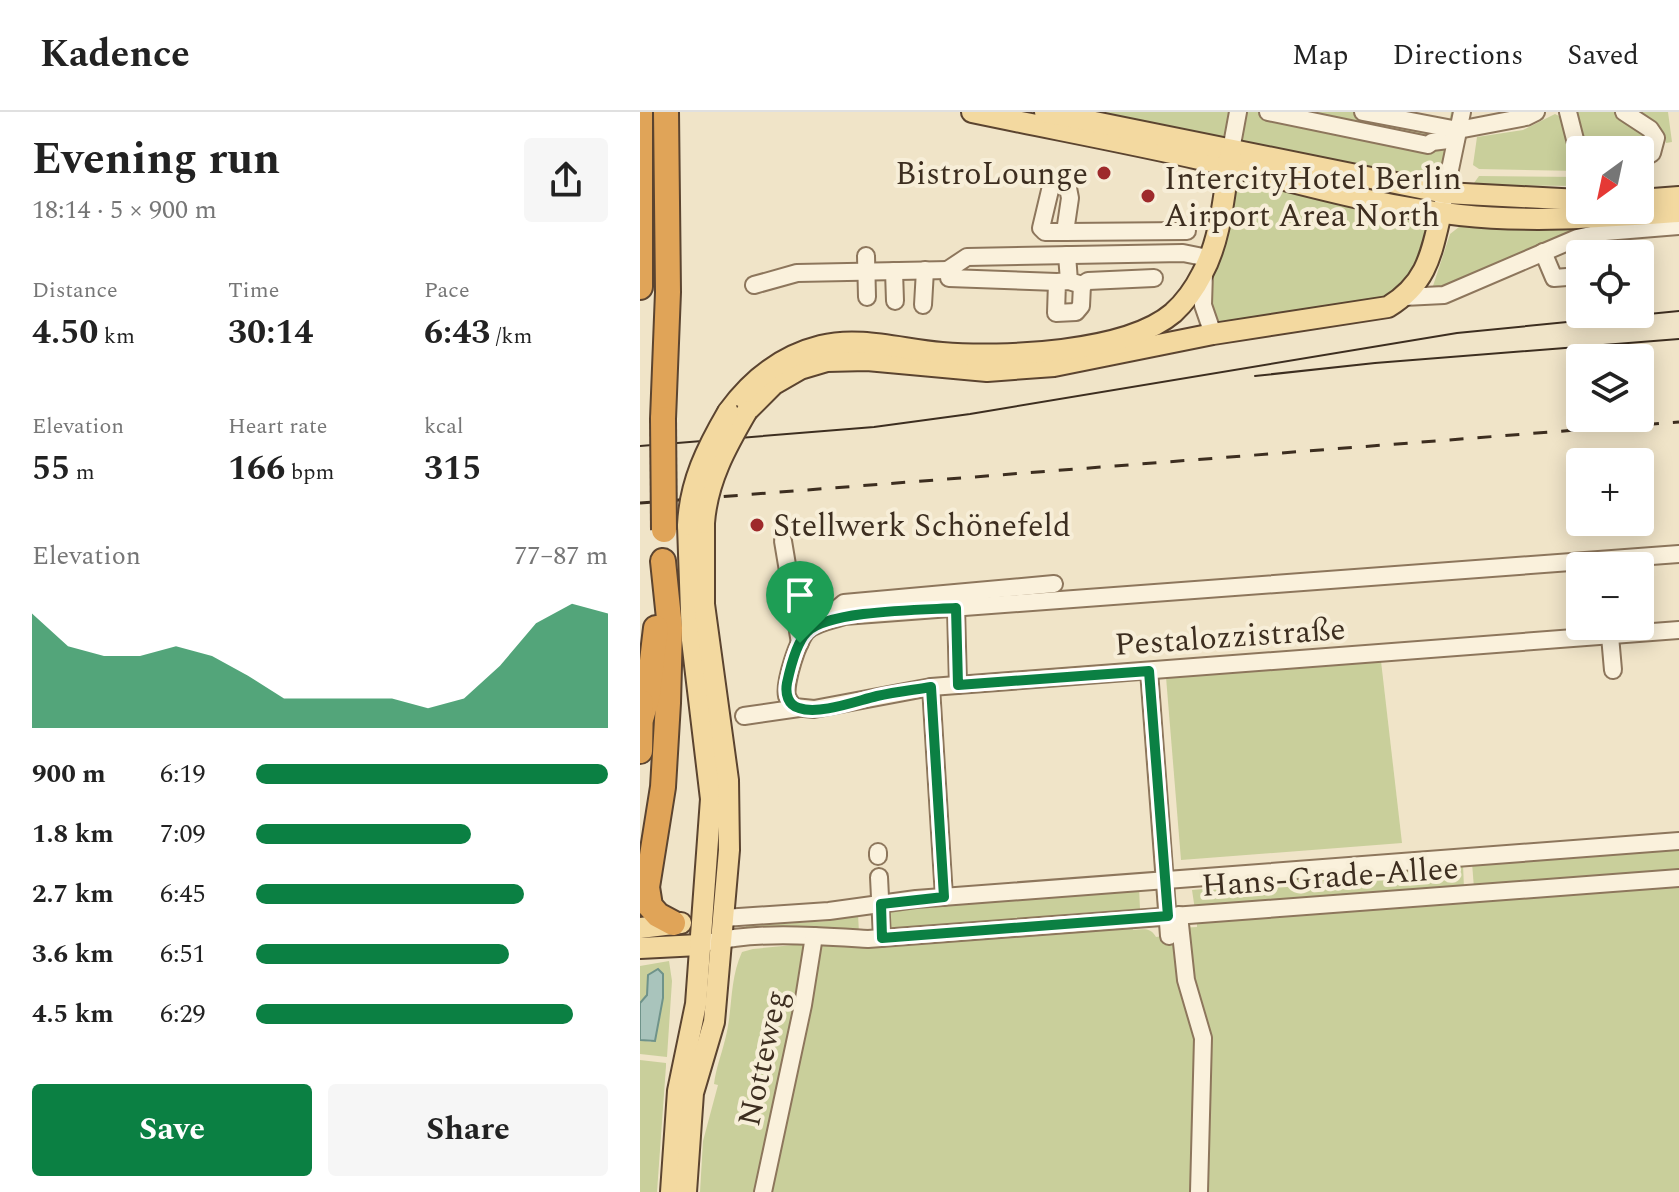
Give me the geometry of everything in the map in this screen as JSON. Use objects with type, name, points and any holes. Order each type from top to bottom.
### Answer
[{"type":"highway","points":[[640,112],[640,287]]},
{"type":"highway","points":[[663,385],[667,363],[668,307],[666,112]]},
{"type":"highway","points":[[640,278],[649,297],[663,385],[664,530],[648,694],[642,716]]},
{"type":"highway","points":[[663,561],[670,628],[663,787],[643,893],[650,906],[673,923]]},
{"type":"highway","points":[[640,633],[640,751]]},
{"type":"main road","points":[[972,112],[1229,158]]},
{"type":"main road","points":[[1045,112],[1229,158],[1326,191],[1443,203],[1545,218],[1679,212]]},
{"type":"main road","points":[[686,1192],[693,1093],[714,1022],[729,850],[728,780],[691,496],[705,454],[763,373],[794,355],[820,346],[849,343],[992,355],[1050,351],[1132,335],[1173,313],[1206,265],[1222,209],[1229,158]]},
{"type":"main road","points":[[1654,199],[1679,197]]},
{"type":"main road","points":[[1443,203],[1566,200]]},
{"type":"main road","points":[[738,411],[800,369],[827,361],[867,360],[954,370],[1020,369],[1091,360],[1213,334],[1388,307],[1404,297],[1427,267],[1443,203]]},
{"type":"main road","points":[[671,1192],[676,1112],[696,1004],[711,799],[692,640],[696,524]]},
{"type":"main road","points":[[640,928],[724,918]]},
{"type":"main road","points":[[640,948],[699,945]]},
{"type":"street","points":[[1229,158],[1238,112]]},
{"type":"street","points":[[1268,112],[1428,145],[1536,112]]},
{"type":"street","points":[[1363,112],[1457,135]]},
{"type":"street","points":[[1443,203],[1462,112]]},
{"type":"street","points":[[1568,112],[1574,136]]},
{"type":"street","points":[[1624,112],[1650,129],[1656,138],[1654,146]]},
{"type":"street","points":[[1065,232],[1070,198],[1059,187],[1041,228],[1045,232],[1065,232],[1187,231]]},
{"type":"street","points":[[1404,297],[1444,295],[1577,238],[1605,232],[1679,226]]},
{"type":"street","points":[[1543,252],[1554,278],[1566,277]]},
{"type":"street","points":[[754,285],[797,273],[866,264],[894,271],[949,270],[967,257],[1183,253],[1206,265],[1203,305],[1213,334]]},
{"type":"street","points":[[1067,255],[1069,283]]},
{"type":"street","points":[[866,264],[867,297]]},
{"type":"street","points":[[923,305],[925,270]]},
{"type":"street","points":[[949,270],[949,278],[1069,283],[1154,278]]},
{"type":"street","points":[[894,271],[895,301]]},
{"type":"street","points":[[783,541],[800,643]]},
{"type":"street","points":[[794,705],[786,685],[800,643],[808,630],[844,616],[1679,554]]},
{"type":"street","points":[[816,626],[844,603],[1054,584]]},
{"type":"street","points":[[956,608],[958,685]]},
{"type":"street","name":"Pestalozzistraße","points":[[1654,632],[1679,630]]},
{"type":"street","name":"Pestalozzistraße","points":[[744,716],[794,705],[838,706],[879,695],[931,687],[1566,639]]},
{"type":"street","points":[[1610,640],[1613,670]]},
{"type":"street","points":[[1149,671],[1164,880],[1186,980],[1203,1038],[1199,1192]]},
{"type":"street","points":[[931,687],[944,897]]},
{"type":"street","name":"Hans-Grade-Allee","points":[[724,918],[829,911],[944,897],[1679,841]]},
{"type":"street","points":[[879,877],[882,938]]},
{"type":"street","name":"Hans-Grade-Allee","points":[[699,945],[722,940],[814,936],[882,938],[1679,878]]},
{"type":"street","points":[[1169,936],[1174,915]]},
{"type":"street","name":"Notteweg","points":[[763,1192],[803,1005],[814,936]]},
{"type":"green space","points":[[1093,112],[1397,112],[1449,122],[1451,112],[1458,112],[1442,186]]},
{"type":"green space","points":[[1575,112],[1614,112],[1649,136],[1579,136]]},
{"type":"green space","points":[[1634,112],[1668,112],[1672,142],[1666,143],[1665,136],[1661,136]]},
{"type":"green space","points":[[1555,114],[1563,118],[1568,136],[1566,171],[1479,169],[1473,165],[1477,137],[1523,130]]},
{"type":"green space","points":[[1479,176],[1566,177],[1566,186],[1474,183]]},
{"type":"green space","points":[[1238,181],[1429,223],[1413,271],[1402,288],[1383,300],[1312,313],[1221,325],[1216,323],[1210,306],[1211,290],[1218,251]]},
{"type":"green space","points":[[1475,222],[1591,227],[1438,291],[1433,286],[1450,234],[1459,227]]},
{"type":"green space","points":[[1381,661],[1402,843],[1181,860],[1166,677]]},
{"type":"green space","points":[[1679,847],[1679,872],[1474,888],[1472,863]]},
{"type":"green space","points":[[1463,864],[1464,889],[1195,910],[1192,890],[1260,884],[1281,878]]},
{"type":"green space","points":[[1679,884],[1679,1192],[700,1192],[703,1141],[718,1085],[714,1084],[715,1078],[727,1029],[735,973],[742,952],[804,944],[867,948],[1132,926],[1133,930],[1149,930],[1156,937],[1176,934],[1179,928],[1197,927],[1197,921]]},
{"type":"green space","points":[[1139,887],[1140,909],[1067,914],[1053,920],[890,931],[888,909]]},
{"type":"green space","points":[[858,914],[859,933],[745,932],[746,926],[829,921]]},
{"type":"green space","points":[[669,961],[672,981],[667,1057],[640,1054],[640,1040],[651,1042],[659,1018],[663,974],[648,975],[647,995],[640,1003],[640,966]]},
{"type":"green space","points":[[640,1060],[666,1063],[657,1192],[640,1192]]},
{"type":"water","points":[[658,969],[663,974],[663,998],[655,1041],[640,1040],[640,1003],[647,995],[648,975]]},
{"type":"tram line","points":[[640,446],[874,427],[970,414],[1457,333],[1679,311]]},
{"type":"tram line","points":[[1255,376],[1375,363],[1679,339]]},
{"type":"railway","points":[[640,503],[1679,422]]},
{"type":"place","name":"BistroLounge","points":[[1104,173]]},
{"type":"place","name":"IntercityHotel Berlin Airport Area North","points":[[1148,196]]},
{"type":"place","name":"Stellwerk Schönefeld","points":[[757,525]]},
{"type":"route","points":[[956,608],[958,685],[1149,671],[1168,916],[882,938],[881,904],[944,897],[931,687],[879,695],[838,706],[806,710],[794,707],[789,702],[786,685],[800,643],[808,630],[844,616],[956,608]]}]
